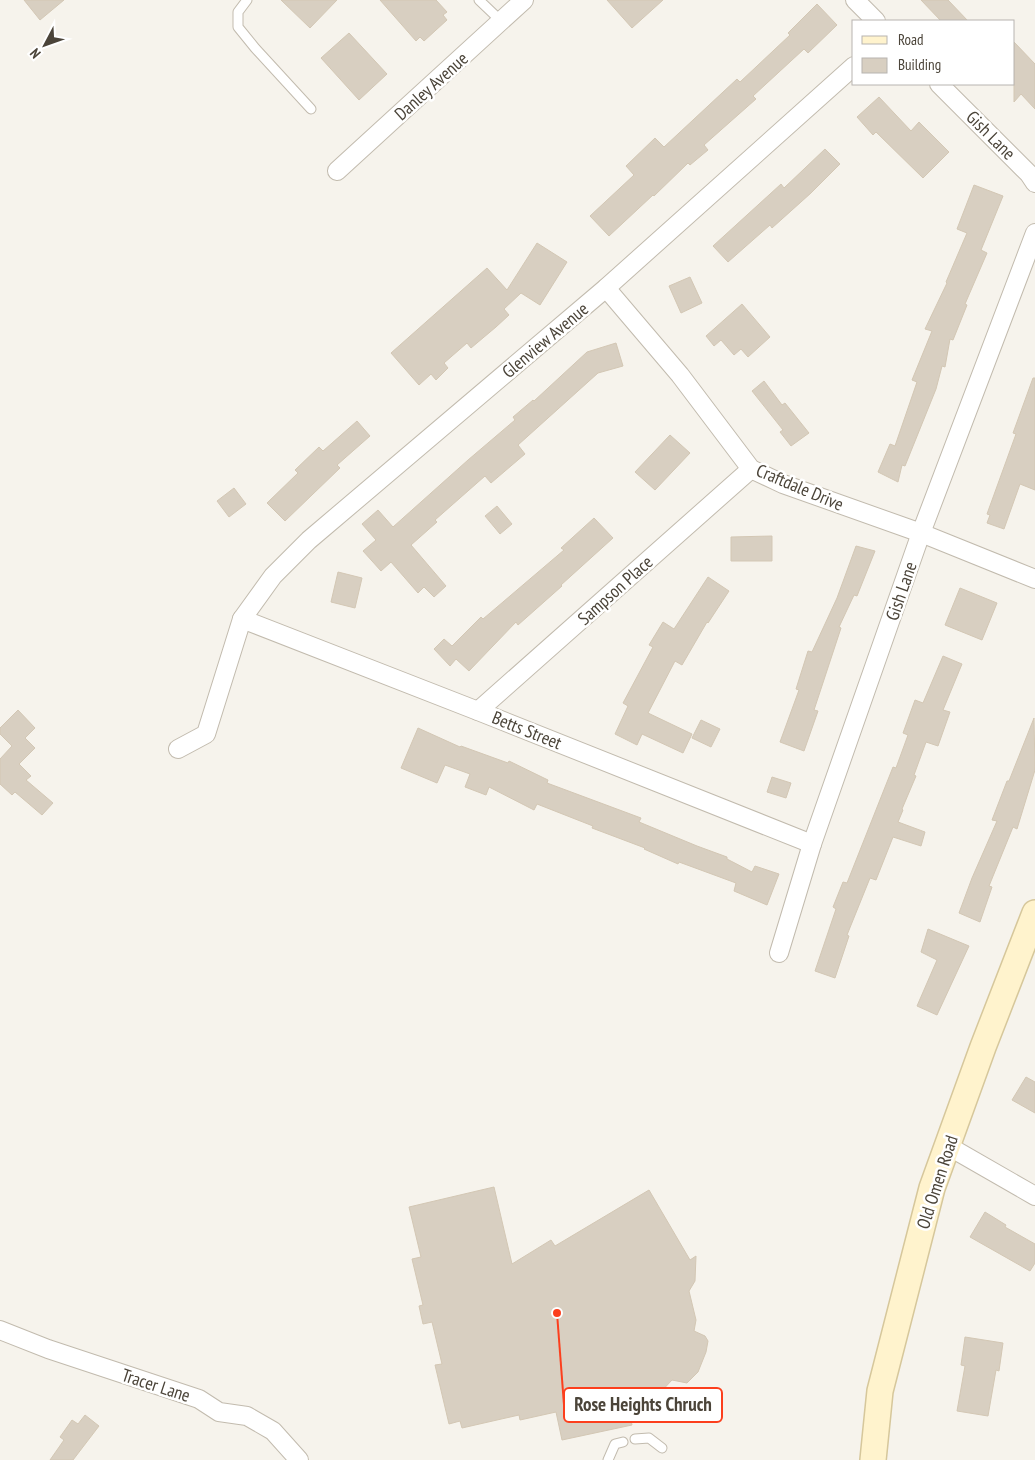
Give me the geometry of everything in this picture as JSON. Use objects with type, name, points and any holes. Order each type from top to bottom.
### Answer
[{"type":"street","name":"Danley Avenue","points":[[337,171],[524,0]]},
{"type":"street","points":[[855,0],[875,20]]},
{"type":"street","name":"Glenview Avenue","points":[[178,749],[206,734],[242,619],[273,576],[309,540],[606,288],[852,68]]},
{"type":"street","name":"Gish Lane","points":[[942,87],[1029,174],[1035,183]]},
{"type":"street","name":"Gish Lane","points":[[779,953],[812,844],[922,533],[1035,233]]},
{"type":"street","name":"Craftdale Drive","points":[[606,288],[680,375],[752,469],[783,484],[922,533],[1035,579]]},
{"type":"street","name":"Sampson Place","points":[[478,711],[752,469]]},
{"type":"street","name":"Betts Street","points":[[242,619],[812,844]]},
{"type":"street","name":"Old Omen Road","points":[[873,1460],[880,1391],[932,1188],[1035,913]]},
{"type":"street","points":[[948,1146],[1035,1196]]},
{"type":"street","name":"Tracer Lane","points":[[0,1330],[48,1349],[199,1399],[219,1412],[247,1416],[273,1431],[298,1460]]},
{"type":"lane","points":[[247,0],[238,12],[238,27],[254,48],[311,108]]},
{"type":"lane","points":[[479,0],[501,21]]},
{"type":"lane","points":[[635,1439],[649,1438],[662,1448]]},
{"type":"lane","points":[[608,1460],[615,1444],[623,1442]]},
{"type":"building","points":[[24,0],[64,0],[40,20]]},
{"type":"building","points":[[281,0],[337,0],[310,28]]},
{"type":"building","points":[[380,0],[436,0],[447,12],[443,15],[447,20],[424,41],[420,37],[416,41]]},
{"type":"building","points":[[607,0],[663,0],[632,28]]},
{"type":"building","points":[[921,0],[948,0],[967,20],[940,20]]},
{"type":"building","points":[[817,4],[837,25],[808,53],[804,49],[753,96],[756,99],[704,145],[708,150],[690,165],[688,163],[609,236],[590,216],[634,175],[626,166],[655,138],[664,147],[737,79],[740,82],[790,35],[788,33]]},
{"type":"building","points":[[349,33],[387,74],[359,100],[321,58]]},
{"type":"building","points":[[1015,43],[1035,64],[1035,109],[1021,94],[1014,102]]},
{"type":"building","points":[[879,97],[911,131],[919,122],[949,152],[923,178],[876,132],[873,135],[857,117]]},
{"type":"building","points":[[825,149],[840,164],[772,228],[770,225],[728,262],[713,246],[781,184],[784,188]]},
{"type":"building","points":[[974,185],[1003,196],[981,250],[987,253],[965,304],[967,305],[953,340],[950,339],[945,367],[942,366],[936,389],[905,466],[902,465],[898,482],[878,472],[890,444],[895,446],[917,382],[912,380],[932,331],[925,329],[947,283],[967,233],[957,229]]},
{"type":"building","points":[[537,243],[567,262],[540,305],[521,293],[504,309],[509,315],[496,327],[471,348],[467,343],[444,363],[448,368],[436,380],[431,374],[419,385],[391,353],[487,268],[507,290]]},
{"type":"building","points":[[690,277],[702,303],[681,313],[669,286]]},
{"type":"building","points":[[742,304],[770,337],[748,357],[741,349],[734,355],[721,340],[714,346],[706,336]]},
{"type":"building","points":[[616,343],[623,366],[598,373],[518,445],[525,454],[491,483],[485,476],[435,520],[437,522],[411,545],[446,586],[434,597],[424,587],[418,593],[391,562],[381,571],[363,551],[376,540],[362,524],[378,510],[393,527],[515,420],[513,417],[534,401],[587,352]]},
{"type":"building","points":[[1033,378],[1035,378],[1035,490],[1020,484],[1004,529],[987,523],[990,515],[987,514],[1016,434],[1013,433]]},
{"type":"building","points":[[764,381],[782,405],[785,403],[809,433],[791,446],[780,432],[783,430],[752,391]]},
{"type":"building","points":[[357,421],[370,436],[337,465],[340,468],[285,521],[267,503],[298,473],[295,470],[319,447],[323,451]]},
{"type":"building","points":[[670,435],[690,453],[655,490],[635,472]]},
{"type":"building","points":[[234,488],[246,504],[229,517],[217,501]]},
{"type":"building","points":[[497,506],[512,524],[500,534],[485,516]]},
{"type":"building","points":[[594,518],[613,538],[518,625],[516,622],[469,671],[456,659],[450,666],[434,649],[444,639],[452,646],[481,617],[483,619],[564,550],[561,548]]},
{"type":"building","points":[[772,536],[772,561],[731,561],[731,537]]},
{"type":"building","points":[[856,546],[875,551],[857,596],[854,595],[839,627],[841,628],[814,710],[818,711],[804,751],[780,742],[799,690],[796,689],[808,651],[812,652],[837,598]]},
{"type":"building","points":[[338,572],[362,578],[355,608],[331,602]]},
{"type":"building","points":[[708,577],[729,591],[707,622],[682,665],[675,661],[648,713],[692,734],[683,753],[642,734],[637,745],[615,734],[628,706],[623,703],[653,647],[649,645],[663,622],[674,629]]},
{"type":"building","points":[[960,588],[997,603],[982,640],[945,625]]},
{"type":"building","points":[[943,656],[962,664],[943,710],[950,712],[938,746],[926,742],[914,775],[916,776],[898,822],[925,832],[921,846],[893,837],[876,880],[870,878],[847,935],[849,936],[835,978],[815,971],[836,909],[833,907],[843,882],[847,883],[893,767],[896,768],[908,735],[903,733],[915,700],[923,703]]},
{"type":"building","points":[[18,710],[35,728],[25,738],[35,748],[19,764],[31,776],[26,780],[53,803],[42,815],[15,792],[12,795],[0,784],[0,759],[12,746],[0,734],[0,728]]},
{"type":"building","points":[[1034,718],[1035,770],[1017,829],[1013,827],[989,886],[992,887],[980,922],[959,913],[997,821],[992,820],[1007,781],[1009,781]]},
{"type":"building","points":[[701,720],[720,729],[711,747],[692,738]]},
{"type":"building","points":[[418,728],[460,747],[508,763],[509,761],[548,780],[547,783],[641,818],[639,822],[727,857],[727,859],[752,872],[755,866],[779,874],[767,905],[734,891],[736,883],[679,862],[678,864],[645,848],[537,804],[534,810],[489,787],[486,795],[465,787],[470,774],[445,765],[437,783],[401,768]]},
{"type":"building","points":[[772,777],[791,783],[786,798],[767,792]]},
{"type":"building","points":[[928,929],[969,946],[937,1015],[917,1006],[937,960],[921,952]]},
{"type":"building","points":[[1026,1077],[1035,1082],[1035,1113],[1012,1100]]},
{"type":"building","points":[[494,1187],[512,1264],[551,1240],[555,1246],[649,1190],[690,1260],[696,1256],[695,1281],[689,1291],[696,1320],[694,1331],[705,1336],[708,1341],[698,1372],[687,1383],[672,1380],[657,1396],[636,1405],[637,1415],[631,1420],[632,1425],[562,1440],[556,1412],[520,1420],[519,1415],[462,1428],[460,1421],[449,1424],[435,1365],[442,1364],[432,1322],[423,1324],[419,1306],[423,1305],[412,1259],[421,1257],[409,1207]]},
{"type":"building","points":[[985,1212],[1006,1225],[1005,1227],[1035,1244],[1035,1263],[1030,1271],[970,1237]]},
{"type":"building","points":[[965,1337],[1003,1343],[999,1371],[996,1370],[988,1416],[957,1411],[965,1366],[961,1365]]},
{"type":"building","points":[[85,1415],[99,1426],[73,1460],[50,1460],[64,1440],[60,1437],[72,1420],[78,1424]]},
{"type":"place","name":"Rose Heights Chruch","points":[[557,1313]]}]
